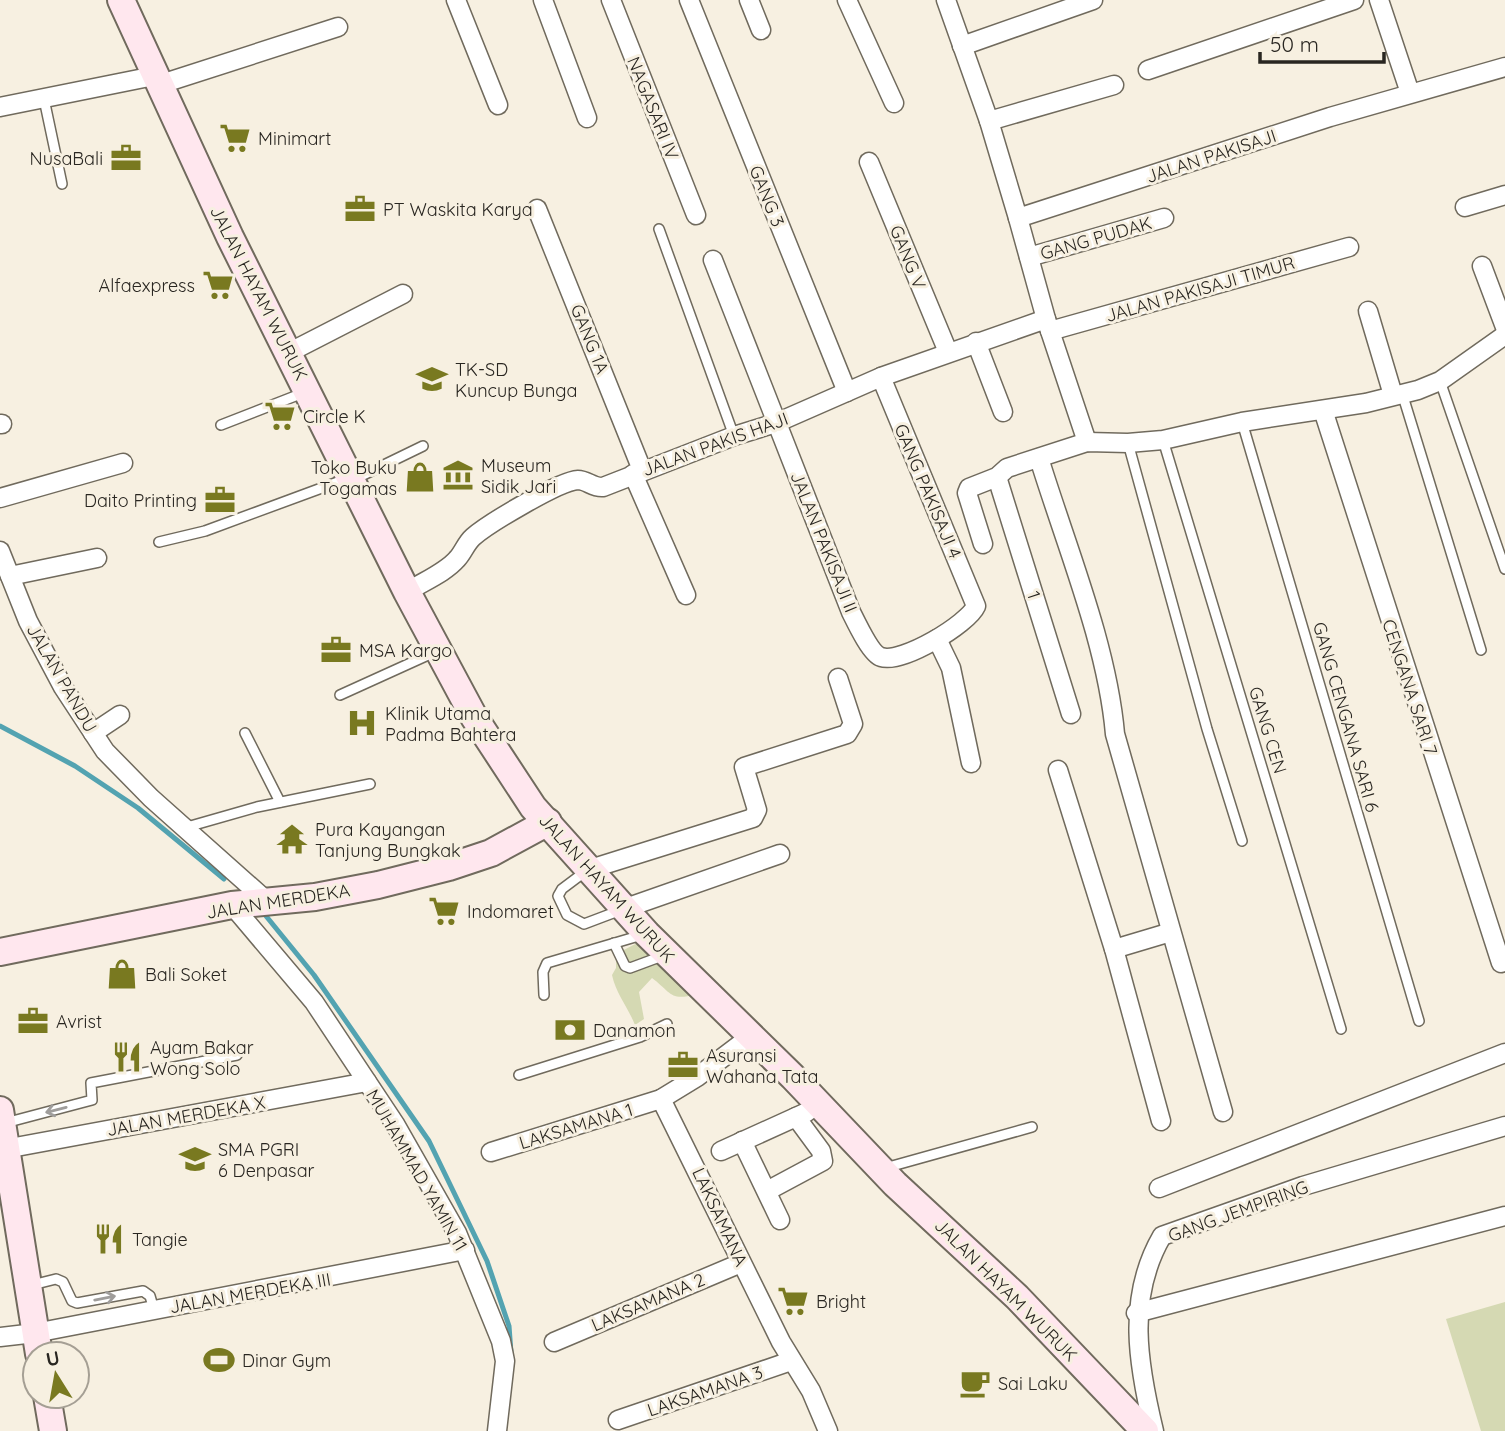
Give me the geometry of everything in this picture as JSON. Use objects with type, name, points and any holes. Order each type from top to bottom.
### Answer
[{"type":"main road","name":"JALAN HAYAM WURUK","points":[[121,0],[230,237],[290,352],[407,592],[437,650],[498,754],[548,822],[623,909],[821,1105],[881,1169],[1017,1297],[1145,1431]]},
{"type":"main road","name":"JALAN MERDEKA","points":[[0,952],[232,905],[269,903],[378,885],[449,867],[502,848],[548,822]]},
{"type":"main road","points":[[2,1133],[36,1340]]},
{"type":"main road","points":[[49,1410],[53,1431]]},
{"type":"street","points":[[456,0],[498,104]]},
{"type":"street","points":[[543,0],[587,118]]},
{"type":"street","name":"NAGASARI IV","points":[[611,0],[696,215]]},
{"type":"street","name":"GANG 3","points":[[689,0],[847,392]]},
{"type":"street","points":[[749,0],[761,30]]},
{"type":"street","points":[[848,0],[894,103]]},
{"type":"street","points":[[946,0],[989,121],[1048,325],[1087,442]]},
{"type":"street","points":[[962,46],[1093,0]]},
{"type":"street","points":[[1148,70],[1354,0]]},
{"type":"street","points":[[1379,0],[1410,93]]},
{"type":"street","points":[[0,107],[156,81],[338,27]]},
{"type":"street","name":"JALAN PAKISAJI","points":[[1018,218],[1410,93],[1505,67]]},
{"type":"street","points":[[989,121],[1114,85]]},
{"type":"street","name":"GANG V","points":[[869,162],[948,352]]},
{"type":"street","points":[[1465,207],[1505,195]]},
{"type":"street","name":"GANG 1A","points":[[537,209],[686,594]]},
{"type":"street","name":"GANG PUDAK","points":[[1029,257],[1164,218]]},
{"type":"street","name":"JALAN PAKISAJI TIMUR","points":[[1048,325],[1349,247]]},
{"type":"street","name":"JALAN PAKISAJI II","points":[[713,260],[851,612],[880,657],[898,657],[937,639]]},
{"type":"street","points":[[1482,266],[1505,327]]},
{"type":"street","points":[[290,352],[403,294]]},
{"type":"street","points":[[1368,311],[1397,394]]},
{"type":"street","name":"JALAN PAKIS HAJI","points":[[407,592],[457,560],[469,540],[518,507],[577,480],[598,487],[776,423],[881,377],[948,352],[976,342],[1048,325]]},
{"type":"street","points":[[983,544],[967,493],[969,488],[980,481],[997,477],[1007,468],[1087,442],[1163,440],[1242,422],[1323,411],[1397,394],[1440,382],[1505,335]]},
{"type":"street","points":[[976,342],[1003,412]]},
{"type":"street","name":"GANG PAKISAJI 4","points":[[881,377],[976,606],[937,639]]},
{"type":"street","name":"CENGANA SARI 7","points":[[1323,411],[1501,963]]},
{"type":"street","points":[[1039,458],[1104,665],[1115,719],[1115,734],[1223,1112]]},
{"type":"street","points":[[0,499],[123,463]]},
{"type":"street","name":"1","points":[[997,477],[1071,714]]},
{"type":"street","name":"JALAN PANDU","points":[[0,551],[29,621],[63,687],[93,733],[127,775],[269,903]]},
{"type":"street","points":[[10,576],[97,558]]},
{"type":"street","points":[[937,639],[951,668],[971,763]]},
{"type":"street","points":[[587,870],[753,818],[757,810],[744,767],[847,734],[853,724],[838,678]]},
{"type":"street","points":[[93,733],[120,715]]},
{"type":"street","points":[[1058,770],[1114,949],[1161,1121]]},
{"type":"street","points":[[623,909],[780,854]]},
{"type":"street","name":"MUHAMMAD YAMIN 11","points":[[232,905],[314,1002],[395,1124],[465,1250],[501,1341],[505,1361],[497,1431]]},
{"type":"street","points":[[1114,949],[1171,932]]},
{"type":"street","points":[[661,1099],[697,1077],[750,1037]]},
{"type":"street","points":[[1159,1188],[1505,1053]]},
{"type":"street","name":"JALAN MERDEKA X","points":[[2,1133],[367,1082]]},
{"type":"street","name":"LAKSAMANA 1","points":[[491,1152],[661,1099]]},
{"type":"street","name":"LAKSAMANA","points":[[661,1099],[741,1263],[792,1361],[811,1391],[828,1431]]},
{"type":"street","points":[[721,1151],[821,1105]]},
{"type":"street","points":[[767,1191],[822,1161],[821,1151],[796,1117]]},
{"type":"street","name":"GANG JEMPIRING","points":[[1154,1431],[1142,1372],[1136,1313],[1152,1254],[1167,1232],[1303,1186],[1505,1126]]},
{"type":"street","points":[[741,1142],[780,1220]]},
{"type":"street","points":[[1136,1313],[1505,1216]]},
{"type":"street","name":"JALAN MERDEKA III","points":[[51,1340],[154,1311],[465,1250]]},
{"type":"street","name":"LAKSAMANA 2","points":[[554,1342],[741,1263]]},
{"type":"street","name":"JALAN MERDEKA III","points":[[0,1336],[21,1341]]},
{"type":"street","name":"LAKSAMANA 3","points":[[618,1420],[792,1361]]},
{"type":"lane","points":[[44,99],[62,184]]},
{"type":"lane","points":[[659,229],[734,436]]},
{"type":"lane","points":[[1440,382],[1505,569]]},
{"type":"lane","points":[[221,425],[308,390]]},
{"type":"lane","points":[[1397,394],[1481,650]]},
{"type":"lane","name":"GANG CENGANA SARI 6","points":[[1242,422],[1419,1021]]},
{"type":"lane","name":"GANG CEN","points":[[1163,440],[1341,1029]]},
{"type":"lane","points":[[1128,443],[1207,729],[1242,841]]},
{"type":"lane","points":[[159,542],[205,531],[351,479],[423,446]]},
{"type":"lane","points":[[340,695],[437,650]]},
{"type":"lane","points":[[245,733],[281,802]]},
{"type":"lane","points":[[187,827],[281,802],[370,784]]},
{"type":"lane","points":[[587,870],[562,889],[558,896],[567,915],[584,924],[623,909]]},
{"type":"lane","points":[[544,995],[543,972],[547,963],[647,934]]},
{"type":"lane","points":[[614,943],[625,966],[631,968],[667,954]]},
{"type":"lane","points":[[519,1075],[640,1037],[667,1024]]},
{"type":"lane","points":[[2,1133],[92,1100],[91,1083],[237,1055]]},
{"type":"lane","points":[[881,1169],[1032,1127]]},
{"type":"lane","points":[[27,1286],[56,1279],[64,1282],[72,1301],[77,1303],[143,1291],[150,1296],[154,1311]]},
{"type":"green space","points":[[643,940],[696,994],[676,996],[652,978],[639,992],[644,1019],[635,1025],[612,975],[616,968],[616,954]]},
{"type":"green space","points":[[1505,1302],[1505,1431],[1481,1431],[1446,1319]]},
{"type":"waterway","points":[[0,726],[75,766],[138,808],[224,879]]},
{"type":"waterway","points":[[266,916],[314,975],[429,1141],[487,1261],[509,1326],[511,1353]]},
{"type":"place","name":"Minimart","points":[[235,138]]},
{"type":"place","name":"NusaBali","points":[[126,158]]},
{"type":"place","name":"PT Waskita Karya","points":[[360,209]]},
{"type":"place","name":"Alfaexpress","points":[[218,285]]},
{"type":"place","name":"TK-SD Kuncup Bunga","points":[[432,379]]},
{"type":"place","name":"Circle K","points":[[280,416]]},
{"type":"place","name":"Museum Sidik Jari","points":[[458,475]]},
{"type":"place","name":"Toko Buku Togamas","points":[[420,477]]},
{"type":"place","name":"Daito Printing","points":[[220,500]]},
{"type":"place","name":"MSA Kargo","points":[[336,650]]},
{"type":"place","name":"Klinik Utama Padma Bahtera","points":[[362,723]]},
{"type":"place","name":"Pura Kayangan Tanjung Bungkak","points":[[292,839]]},
{"type":"place","name":"Indomaret","points":[[444,911]]},
{"type":"place","name":"Bali Soket","points":[[122,974]]},
{"type":"place","name":"Avrist","points":[[33,1021]]},
{"type":"place","name":"Danamon","points":[[570,1030]]},
{"type":"place","name":"Ayam Bakar Wong Solo","points":[[127,1057]]},
{"type":"place","name":"Asuransi Wahana Tata","points":[[683,1065]]},
{"type":"place","name":"SMA PGRI 6 Denpasar","points":[[195,1159]]},
{"type":"place","name":"Tangie","points":[[109,1239]]},
{"type":"place","name":"Bright","points":[[793,1301]]},
{"type":"place","name":"Dinar Gym","points":[[219,1360]]},
{"type":"place","name":"Sai Laku","points":[[975,1383]]}]
